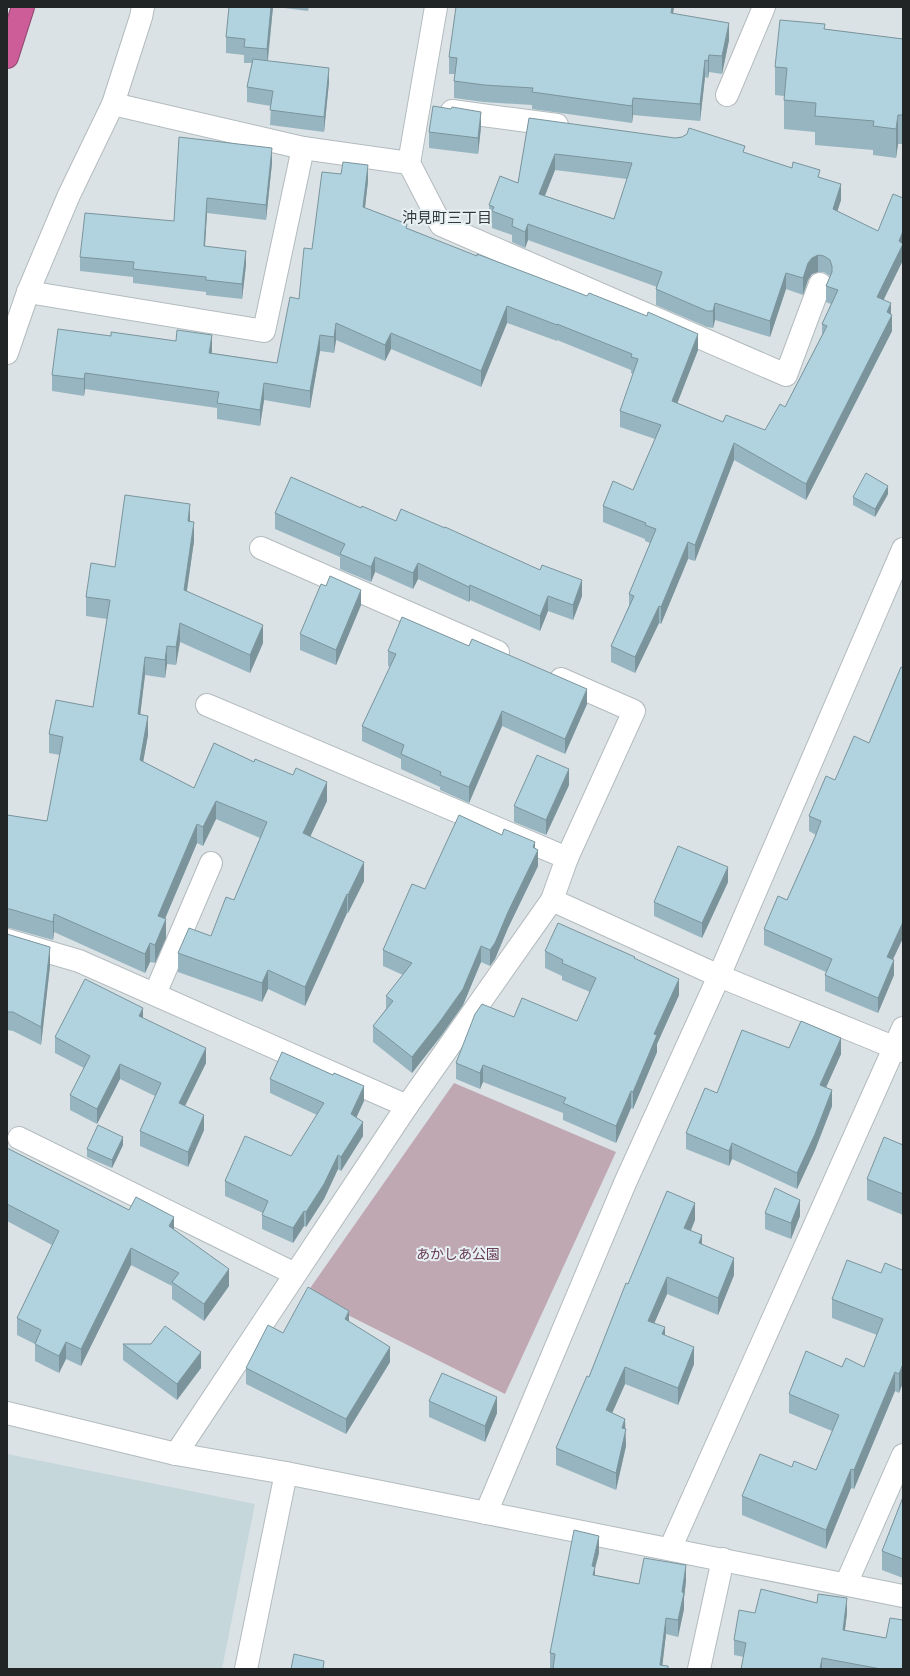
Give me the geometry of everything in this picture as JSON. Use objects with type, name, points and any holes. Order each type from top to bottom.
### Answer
[{"type":"highway","points":[[7,57],[23,7]]},
{"type":"street","points":[[7,353],[28,292],[69,195],[113,104],[143,7]]},
{"type":"street","points":[[436,7],[409,163],[441,225],[786,375],[820,284]]},
{"type":"street","points":[[727,95],[764,7]]},
{"type":"street","points":[[113,104],[303,148],[409,163]]},
{"type":"street","points":[[419,106],[575,128]]},
{"type":"street","points":[[28,292],[264,331],[303,148]]},
{"type":"street","points":[[261,548],[517,660]]},
{"type":"street","points":[[486,1512],[625,1182],[719,976],[903,549]]},
{"type":"street","points":[[176,1454],[407,1106],[552,900],[567,858],[634,711],[546,673]]},
{"type":"street","points":[[207,705],[567,858]]},
{"type":"street","points":[[155,994],[211,863]]},
{"type":"street","points":[[552,900],[719,976],[900,1042],[670,1549]]},
{"type":"street","points":[[7,940],[79,961],[407,1106]]},
{"type":"street","points":[[18,1138],[295,1274]]},
{"type":"street","points":[[7,1414],[176,1454],[286,1473],[486,1512],[903,1596]]},
{"type":"street","points":[[846,1584],[903,1455]]},
{"type":"street","points":[[246,1669],[286,1473]]},
{"type":"street","points":[[699,1669],[723,1559]]},
{"type":"shaded area","points":[[7,1454],[255,1504],[222,1669],[7,1669]]},
{"type":"green space","name":"あかしあ公園","points":[[454,1083],[616,1152],[505,1394],[306,1294]]},
{"type":"building","points":[[229,7],[271,7],[267,49],[244,47],[245,39],[226,37]]},
{"type":"building","points":[[456,7],[672,7],[671,13],[729,23],[722,56],[709,55],[708,61],[705,60],[700,104],[633,98],[632,106],[532,92],[533,88],[484,85],[454,81],[457,58],[449,57]]},
{"type":"building","points":[[780,20],[825,24],[824,29],[903,39],[903,115],[898,115],[896,129],[873,126],[874,121],[815,116],[816,103],[784,100],[787,68],[775,67]]},
{"type":"building","points":[[253,59],[329,68],[324,117],[270,110],[273,91],[247,87]]},
{"type":"building","points":[[433,106],[451,109],[452,107],[481,112],[478,138],[429,132]]},
{"type":"building","points":[[529,118],[675,138],[682,137],[687,134],[689,128],[745,146],[743,152],[792,168],[793,162],[820,170],[818,177],[841,184],[833,209],[878,231],[893,194],[903,198],[903,231],[899,241],[903,244],[877,297],[891,303],[887,312],[892,315],[806,484],[734,443],[695,545],[688,542],[661,607],[659,606],[635,657],[611,646],[634,596],[629,594],[656,529],[645,525],[646,523],[603,506],[613,481],[633,490],[661,425],[620,411],[638,359],[631,357],[632,354],[507,306],[481,371],[391,333],[385,345],[336,323],[334,337],[320,335],[310,391],[264,383],[260,410],[217,403],[219,392],[85,373],[84,379],[52,375],[58,329],[111,336],[111,332],[176,341],[177,330],[212,335],[209,353],[277,363],[290,297],[299,299],[304,248],[312,249],[322,172],[341,174],[343,162],[368,165],[363,207],[407,224],[406,228],[477,256],[477,254],[587,296],[589,293],[647,316],[648,312],[698,334],[672,401],[723,422],[726,415],[765,430],[780,404],[785,407],[827,326],[822,324],[838,290],[826,286],[832,272],[830,260],[824,256],[818,255],[812,258],[808,263],[803,278],[786,273],[770,321],[715,303],[713,311],[707,311],[656,289],[662,272],[528,224],[525,232],[512,226],[513,219],[492,211],[494,207],[489,205],[500,176],[518,183]],"holes":[[[555,154],[632,163],[614,219],[539,194]]]},
{"type":"building","points":[[179,137],[272,148],[266,205],[207,198],[204,246],[246,251],[242,284],[206,280],[206,277],[133,269],[134,262],[80,257],[85,213],[174,221]]},
{"type":"building","points":[[866,473],[888,486],[875,509],[853,497]]},
{"type":"building","points":[[291,477],[361,508],[362,506],[396,521],[401,509],[540,570],[542,565],[582,580],[573,605],[548,596],[540,616],[470,585],[469,587],[418,563],[413,573],[375,557],[371,567],[340,554],[345,544],[275,513]]},
{"type":"building","points":[[125,495],[190,504],[188,521],[194,522],[184,590],[263,625],[250,655],[180,623],[176,647],[167,646],[165,660],[145,657],[138,714],[148,716],[140,760],[194,788],[214,743],[254,762],[255,759],[293,775],[296,768],[327,782],[303,833],[364,862],[348,895],[347,894],[305,987],[268,970],[262,983],[178,953],[189,928],[211,936],[226,897],[234,900],[267,822],[216,801],[203,827],[197,824],[158,916],[166,919],[155,945],[150,943],[145,954],[54,914],[53,922],[7,909],[7,815],[47,821],[63,737],[49,734],[56,700],[93,707],[110,600],[86,597],[91,563],[115,567]]},
{"type":"building","points":[[330,576],[361,590],[336,650],[300,634],[321,584],[326,586]]},
{"type":"building","points":[[402,617],[469,646],[472,639],[587,689],[565,739],[502,711],[469,787],[440,775],[441,772],[401,754],[404,745],[362,726],[396,654],[388,651]]},
{"type":"building","points":[[901,667],[903,668],[903,922],[887,957],[894,960],[878,998],[825,975],[832,959],[764,929],[778,896],[787,900],[815,837],[821,821],[809,816],[826,776],[835,780],[854,736],[869,743]]},
{"type":"building","points":[[537,755],[569,769],[546,820],[514,806]]},
{"type":"building","points":[[459,815],[502,835],[504,829],[535,842],[533,847],[538,850],[508,912],[495,943],[490,950],[481,946],[463,989],[412,1057],[373,1026],[393,1001],[386,996],[412,963],[383,950],[412,884],[425,889]]},
{"type":"building","points":[[678,846],[728,867],[702,923],[654,902]]},
{"type":"building","points":[[558,923],[635,957],[634,958],[679,979],[654,1034],[657,1035],[633,1092],[631,1091],[616,1126],[563,1103],[566,1098],[483,1065],[480,1073],[456,1063],[475,1014],[482,1004],[514,1017],[522,998],[577,1021],[596,978],[562,963],[563,960],[545,951]]},
{"type":"building","points":[[7,934],[50,947],[41,1027],[13,1012],[7,1012]]},
{"type":"building","points":[[85,979],[143,1008],[139,1016],[206,1048],[179,1103],[204,1115],[188,1152],[140,1131],[161,1083],[120,1064],[97,1109],[70,1095],[90,1056],[55,1037]]},
{"type":"building","points":[[801,1021],[841,1038],[820,1085],[832,1090],[815,1134],[797,1173],[732,1143],[729,1151],[686,1133],[705,1088],[717,1093],[742,1030],[789,1048]]},
{"type":"building","points":[[282,1052],[333,1075],[334,1073],[364,1086],[351,1114],[363,1122],[341,1157],[338,1155],[324,1184],[306,1212],[304,1211],[293,1228],[262,1215],[268,1201],[225,1181],[245,1136],[291,1156],[324,1103],[270,1079]]},
{"type":"building","points":[[98,1125],[123,1137],[112,1160],[87,1149]]},
{"type":"building","points":[[884,1137],[903,1145],[903,1194],[867,1179]]},
{"type":"building","points":[[7,1148],[129,1210],[136,1197],[174,1217],[169,1226],[229,1269],[204,1304],[172,1282],[179,1273],[131,1248],[81,1349],[66,1342],[59,1356],[35,1344],[41,1330],[17,1318],[59,1231],[7,1204]]},
{"type":"building","points":[[775,1188],[800,1200],[791,1223],[765,1213]]},
{"type":"building","points":[[667,1191],[695,1203],[684,1228],[702,1235],[699,1243],[734,1258],[718,1298],[667,1277],[648,1321],[665,1327],[662,1334],[694,1347],[678,1388],[625,1367],[606,1410],[625,1419],[622,1428],[626,1429],[616,1473],[556,1448],[587,1376],[589,1377],[626,1283],[628,1284]]},
{"type":"building","points":[[847,1260],[881,1273],[885,1263],[902,1270],[903,1267],[903,1364],[899,1374],[895,1372],[854,1470],[851,1469],[826,1530],[742,1496],[760,1454],[792,1467],[794,1461],[816,1470],[839,1415],[789,1394],[806,1351],[842,1367],[846,1358],[864,1367],[883,1319],[832,1299]]},
{"type":"building","points":[[308,1287],[349,1311],[345,1319],[390,1347],[346,1419],[246,1368],[268,1325],[283,1333]]},
{"type":"building","points":[[165,1326],[201,1352],[177,1384],[123,1344],[151,1344]]},
{"type":"building","points":[[442,1373],[497,1397],[485,1426],[429,1401]]},
{"type":"building","points":[[903,1497],[903,1559],[882,1551]]},
{"type":"building","points":[[574,1530],[599,1536],[592,1566],[595,1567],[593,1575],[639,1584],[644,1558],[686,1565],[682,1592],[684,1593],[678,1620],[666,1618],[660,1665],[668,1666],[668,1669],[553,1669],[555,1654],[550,1653]]},
{"type":"building","points":[[761,1589],[817,1603],[818,1594],[847,1598],[843,1630],[886,1638],[890,1618],[903,1620],[903,1669],[881,1669],[822,1658],[820,1669],[741,1669],[746,1643],[734,1640],[739,1610],[755,1613]]},
{"type":"building","points":[[294,1654],[324,1661],[323,1669],[291,1669]]},
{"type":"district","name":"沖見町三丁目","points":[[447,218]]}]
